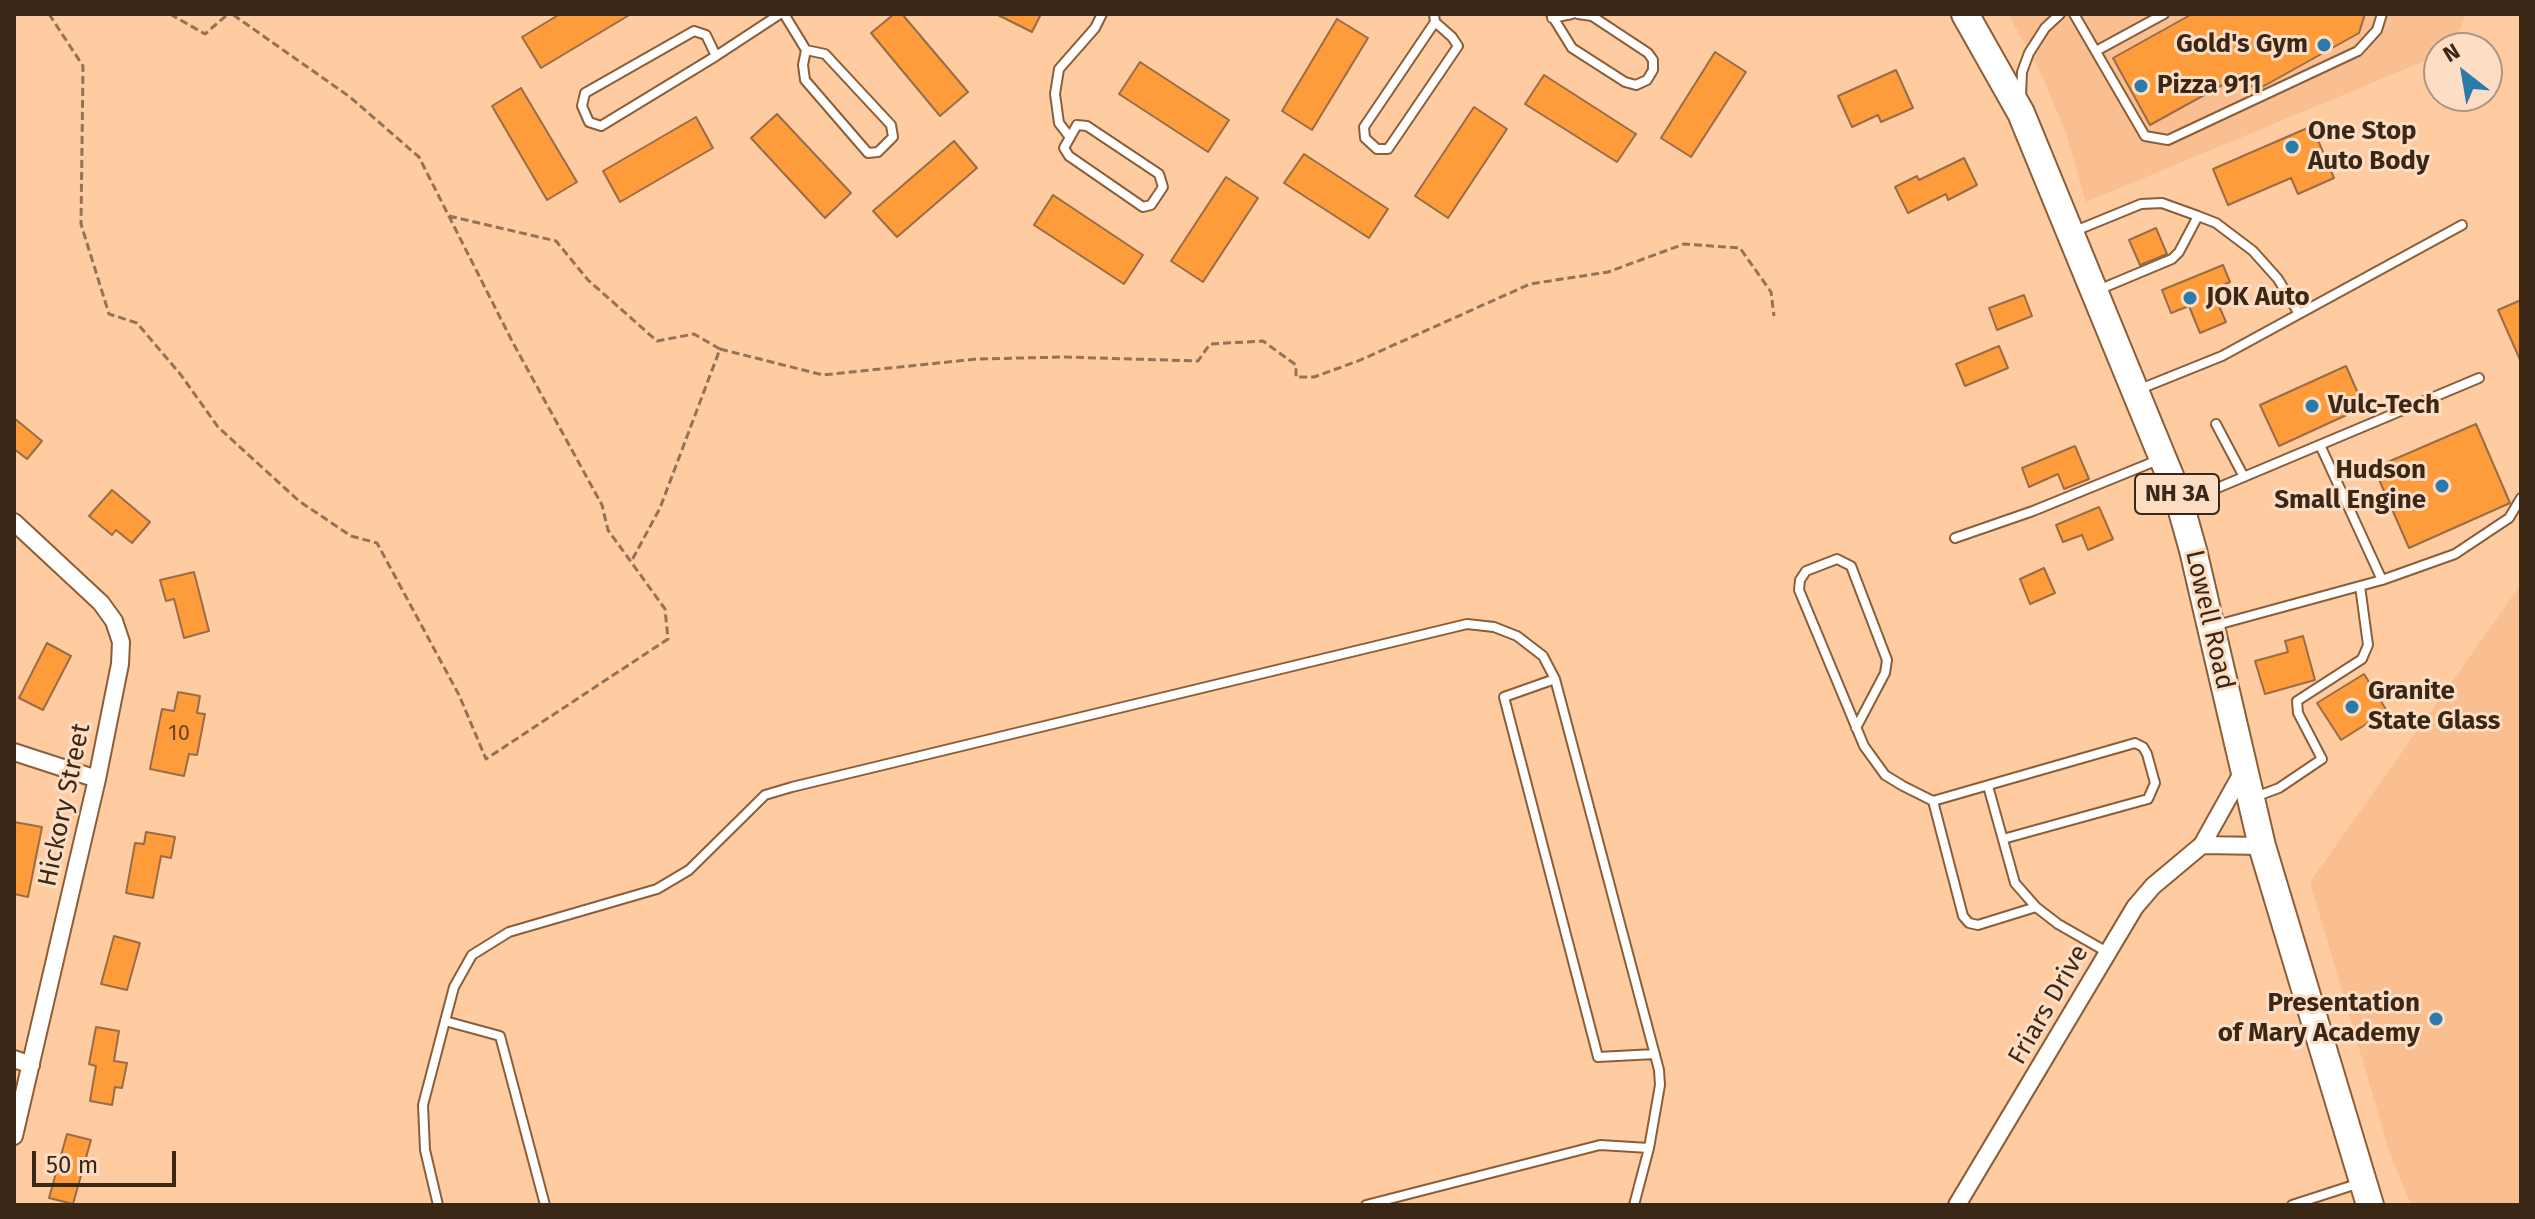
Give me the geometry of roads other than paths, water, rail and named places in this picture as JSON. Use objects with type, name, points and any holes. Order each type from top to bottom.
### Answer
[{"type":"main road","name":"Lowell Road","points":[[1965,14],[2021,113],[2180,504],[2262,846],[2366,1194]]},
{"type":"street","name":"Hickory Street","points":[[14,522],[101,603],[114,621],[121,642],[120,664],[97,779],[14,1136]]},
{"type":"street","points":[[14,752],[97,779]]},
{"type":"street","name":"Friars Drive","points":[[1957,1205],[2135,907],[2153,886],[2202,845],[2245,768]]},
{"type":"street","points":[[2202,845],[2262,846]]},
{"type":"street","points":[[14,1059],[31,1065]]},
{"type":"lane","points":[[716,56],[706,35],[694,31],[585,93],[582,106],[589,122],[601,126],[716,56],[782,14],[806,50],[825,54],[891,125],[893,137],[878,152],[868,153],[805,80],[803,65],[806,50]]},
{"type":"lane","points":[[1069,136],[1059,123],[1055,94],[1059,69],[1095,28],[1102,14]]},
{"type":"lane","points":[[2021,113],[2022,72],[2029,53],[2045,28],[2060,14]]},
{"type":"lane","points":[[2074,14],[2145,136],[2168,140],[2358,51],[2377,30],[2382,14]]},
{"type":"lane","points":[[2096,51],[2164,14]]},
{"type":"lane","points":[[1551,16],[1592,16],[1648,53],[1653,60],[1653,70],[1647,80],[1636,85],[1625,82],[1572,48],[1551,16]]},
{"type":"lane","points":[[1434,18],[1458,46],[1388,149],[1377,149],[1365,138],[1364,127],[1434,18]]},
{"type":"lane","points":[[1077,125],[1087,126],[1159,174],[1163,187],[1151,205],[1143,207],[1069,156],[1064,148],[1069,136],[1077,125]]},
{"type":"lane","points":[[2070,232],[2141,204],[2162,203],[2216,223],[2253,251],[2278,279],[2299,314]]},
{"type":"lane","points":[[2094,291],[2172,259],[2198,216]]},
{"type":"lane","points":[[2136,391],[2222,356],[2462,225]]},
{"type":"lane","points":[[2180,504],[2479,378]]},
{"type":"lane","points":[[2216,424],[2244,477]]},
{"type":"lane","points":[[2320,445],[2382,580]]},
{"type":"lane","points":[[1955,538],[2033,511],[2163,458]]},
{"type":"lane","points":[[2211,626],[2382,580],[2455,554],[2509,518],[2521,498]]},
{"type":"lane","points":[[1856,728],[1885,673],[1887,660],[1851,566],[1837,559],[1806,571],[1800,580],[1799,590],[1856,728],[1874,763],[1885,775],[1933,801],[2135,743],[2143,747],[2155,783],[2148,799],[2003,839]]},
{"type":"lane","points":[[2251,799],[2279,788],[2322,759],[2298,713],[2297,701],[2362,659],[2368,645],[2360,586]]},
{"type":"lane","points":[[438,1205],[425,1150],[423,1105],[454,987],[472,955],[509,932],[657,889],[689,870],[765,795],[1467,624],[1494,627],[1517,636],[1543,656],[1555,679],[1655,1054],[1660,1085],[1649,1148],[1634,1205]]},
{"type":"lane","points":[[1555,679],[1504,697],[1586,1012],[1598,1057],[1655,1054]]},
{"type":"lane","points":[[1988,786],[2015,883],[2036,907],[2058,924],[2107,952]]},
{"type":"lane","points":[[1933,801],[1963,916],[1969,923],[1978,925],[2036,907]]},
{"type":"lane","points":[[445,1021],[500,1036],[545,1205]]},
{"type":"lane","points":[[1366,1205],[1600,1145],[1649,1148]]},
{"type":"lane","points":[[2292,1205],[2366,1194]]},
{"type":"place","name":"Gold's Gym","points":[[2324,45]]},
{"type":"place","name":"Pizza 911","points":[[2141,86]]},
{"type":"place","name":"One Stop Auto Body","points":[[2292,147]]},
{"type":"place","name":"JOK Auto","points":[[2190,298]]},
{"type":"place","name":"Vulc-Tech","points":[[2312,406]]},
{"type":"place","name":"Hudson Small Engine","points":[[2442,486]]},
{"type":"place","name":"Granite State Glass","points":[[2352,707]]},
{"type":"place","name":"Presentation of Mary Academy","points":[[2436,1019]]}]
